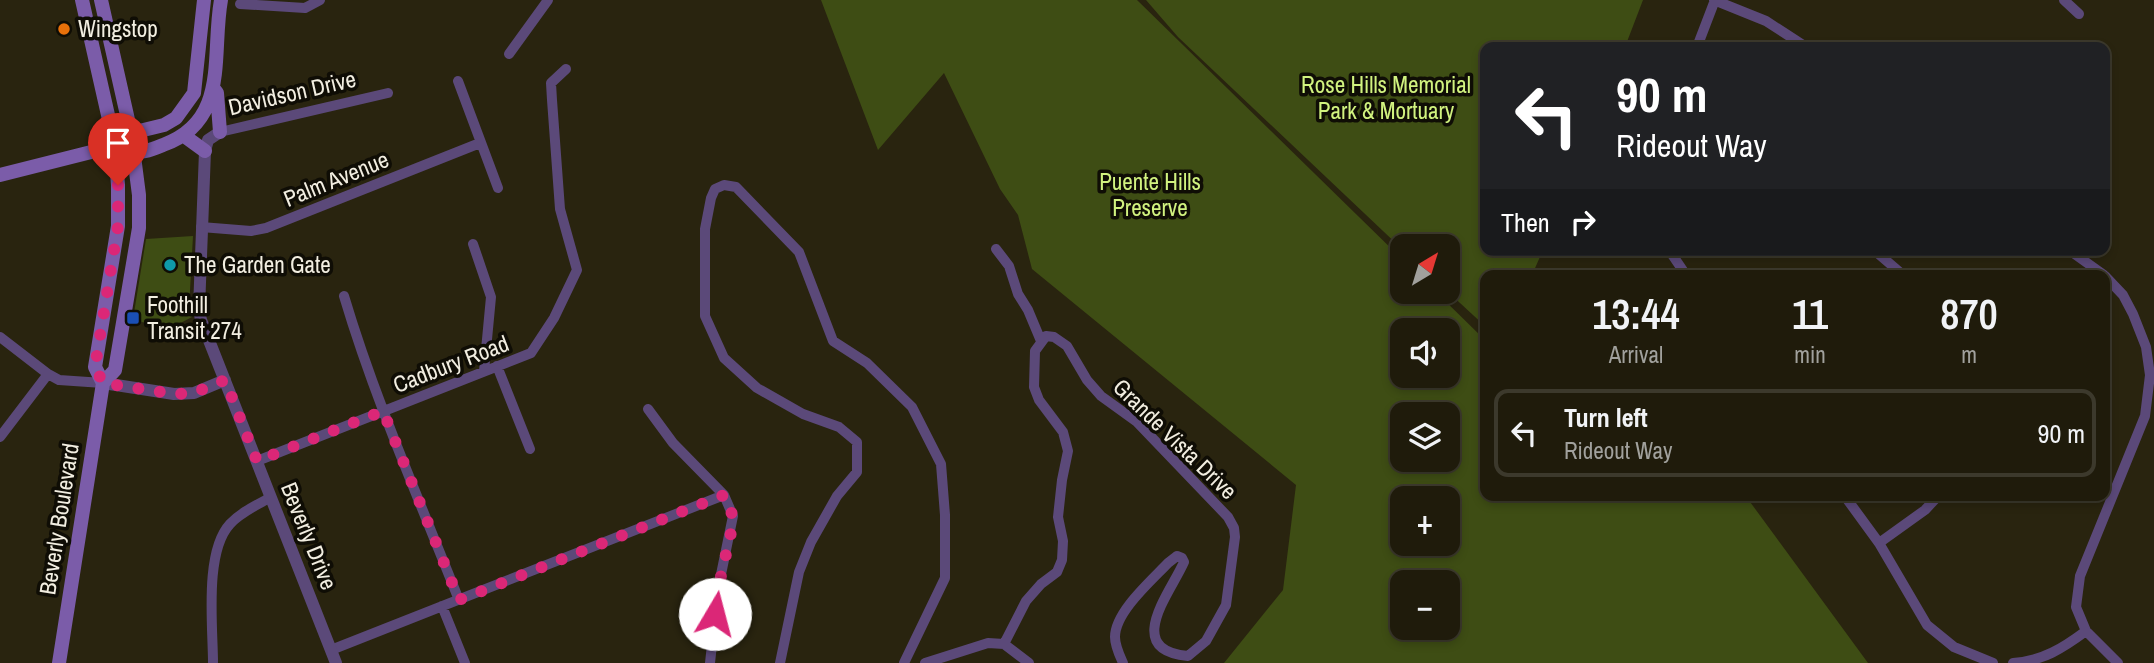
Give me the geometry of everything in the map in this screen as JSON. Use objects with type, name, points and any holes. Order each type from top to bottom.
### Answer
[{"type":"main road","name":"Beverly Boulevard","points":[[82,0],[115,146],[118,226],[95,367],[103,383]]},
{"type":"main road","name":"Beverly Boulevard","points":[[59,663],[103,383],[115,370],[139,228],[131,133],[101,0]]},
{"type":"main road","points":[[0,175],[115,146],[131,133],[164,125],[176,118],[188,105],[194,93],[203,6],[220,7],[214,89],[207,107],[197,121],[183,135],[164,145],[134,153],[115,146]]},
{"type":"main road","points":[[183,135],[211,141],[217,93],[214,89]]},
{"type":"street","points":[[509,54],[548,0]]},
{"type":"street","points":[[1698,42],[1714,0],[1766,21],[1798,42]]},
{"type":"street","points":[[2064,0],[2079,15]]},
{"type":"street","points":[[240,4],[305,8],[318,2]]},
{"type":"street","name":"Cadbury Road","points":[[257,461],[531,353],[554,318],[577,270],[560,209],[551,83],[566,69]]},
{"type":"street","points":[[458,81],[498,188]]},
{"type":"street","name":"Davidson Drive","points":[[211,141],[388,93]]},
{"type":"street","name":"Beverly Drive","points":[[211,141],[201,227],[199,309],[336,663]]},
{"type":"street","name":"Palm Avenue","points":[[201,227],[251,231],[266,228],[480,142]]},
{"type":"street","points":[[780,663],[799,572],[811,542],[837,496],[857,472],[857,442],[839,427],[803,414],[757,388],[724,358],[705,316],[705,229],[711,198],[715,189],[724,185],[736,187],[799,252],[833,341],[867,363],[912,407],[941,464],[945,515],[945,578],[904,663]]},
{"type":"street","points":[[473,244],[491,296],[484,371]]},
{"type":"street","points":[[996,249],[1009,266],[1018,294],[1041,341],[1035,351],[1034,387],[1039,400],[1063,432],[1068,451],[1058,517],[1063,541],[1062,560],[1057,572],[1041,584],[1026,601],[1004,644]]},
{"type":"street","points":[[1881,256],[1897,270]]},
{"type":"street","points":[[2077,256],[2097,270]]},
{"type":"street","points":[[2110,281],[2123,295],[2133,314],[2146,346],[2150,375],[2145,416],[2080,576],[2076,607],[2087,631],[2118,663]]},
{"type":"street","points":[[344,296],[383,411],[459,600]]},
{"type":"street","name":"Grande Vista Drive","points":[[1041,341],[1045,336],[1054,337],[1067,346],[1087,380],[1101,396],[1137,422],[1220,509],[1234,528],[1226,604],[1206,641],[1188,656],[1173,654],[1160,645],[1156,637],[1158,608],[1184,562],[1177,556],[1119,618],[1115,645],[1123,663]]},
{"type":"street","points":[[0,337],[59,380],[103,383],[174,394],[194,393],[225,380]]},
{"type":"street","points":[[497,366],[530,449]]},
{"type":"street","points":[[0,437],[48,374]]},
{"type":"street","points":[[648,409],[673,443],[724,495],[731,509],[733,524],[718,589],[710,663]]},
{"type":"street","points":[[331,650],[724,495]]},
{"type":"street","points":[[213,663],[214,567],[221,539],[228,526],[241,514],[271,497]]},
{"type":"street","points":[[1848,501],[1879,543],[1927,625],[1954,647],[1993,663]]},
{"type":"street","points":[[1879,543],[1933,501]]},
{"type":"street","points":[[442,606],[465,663]]},
{"type":"street","points":[[2013,663],[2056,653],[2087,631]]},
{"type":"street","points":[[925,663],[988,643],[1004,644],[1029,663]]},
{"type":"green space","name":"Puente Hills Preserve","points":[[821,0],[1137,0],[1390,247],[1390,304],[1448,304],[1480,335],[1480,501],[1749,501],[1868,663],[1224,663],[1283,590],[1296,485],[1032,269],[1018,215],[1000,189],[944,73],[878,150]]},
{"type":"green space","name":"Rose Hills Memorial Park & Mortuary","points":[[1146,0],[1643,0],[1627,42],[1480,42],[1480,256],[1540,256],[1534,270],[1480,270],[1480,321],[1460,303],[1460,234],[1390,234],[1390,238],[1178,37]]},
{"type":"green space","points":[[193,236],[189,309],[192,317],[171,328],[137,321],[138,315],[134,313],[146,239]]},
{"type":"place","name":"Wingstop","points":[[64,29]]},
{"type":"place","name":"The Garden Gate","points":[[170,265]]},
{"type":"place","name":"Foothill Transit 274","points":[[133,318]]},
{"type":"route","points":[[118,185],[118,226],[95,367],[103,383],[174,394],[194,393],[225,380],[257,461],[383,411],[459,600],[724,495],[731,509],[733,524],[715,614]]}]
